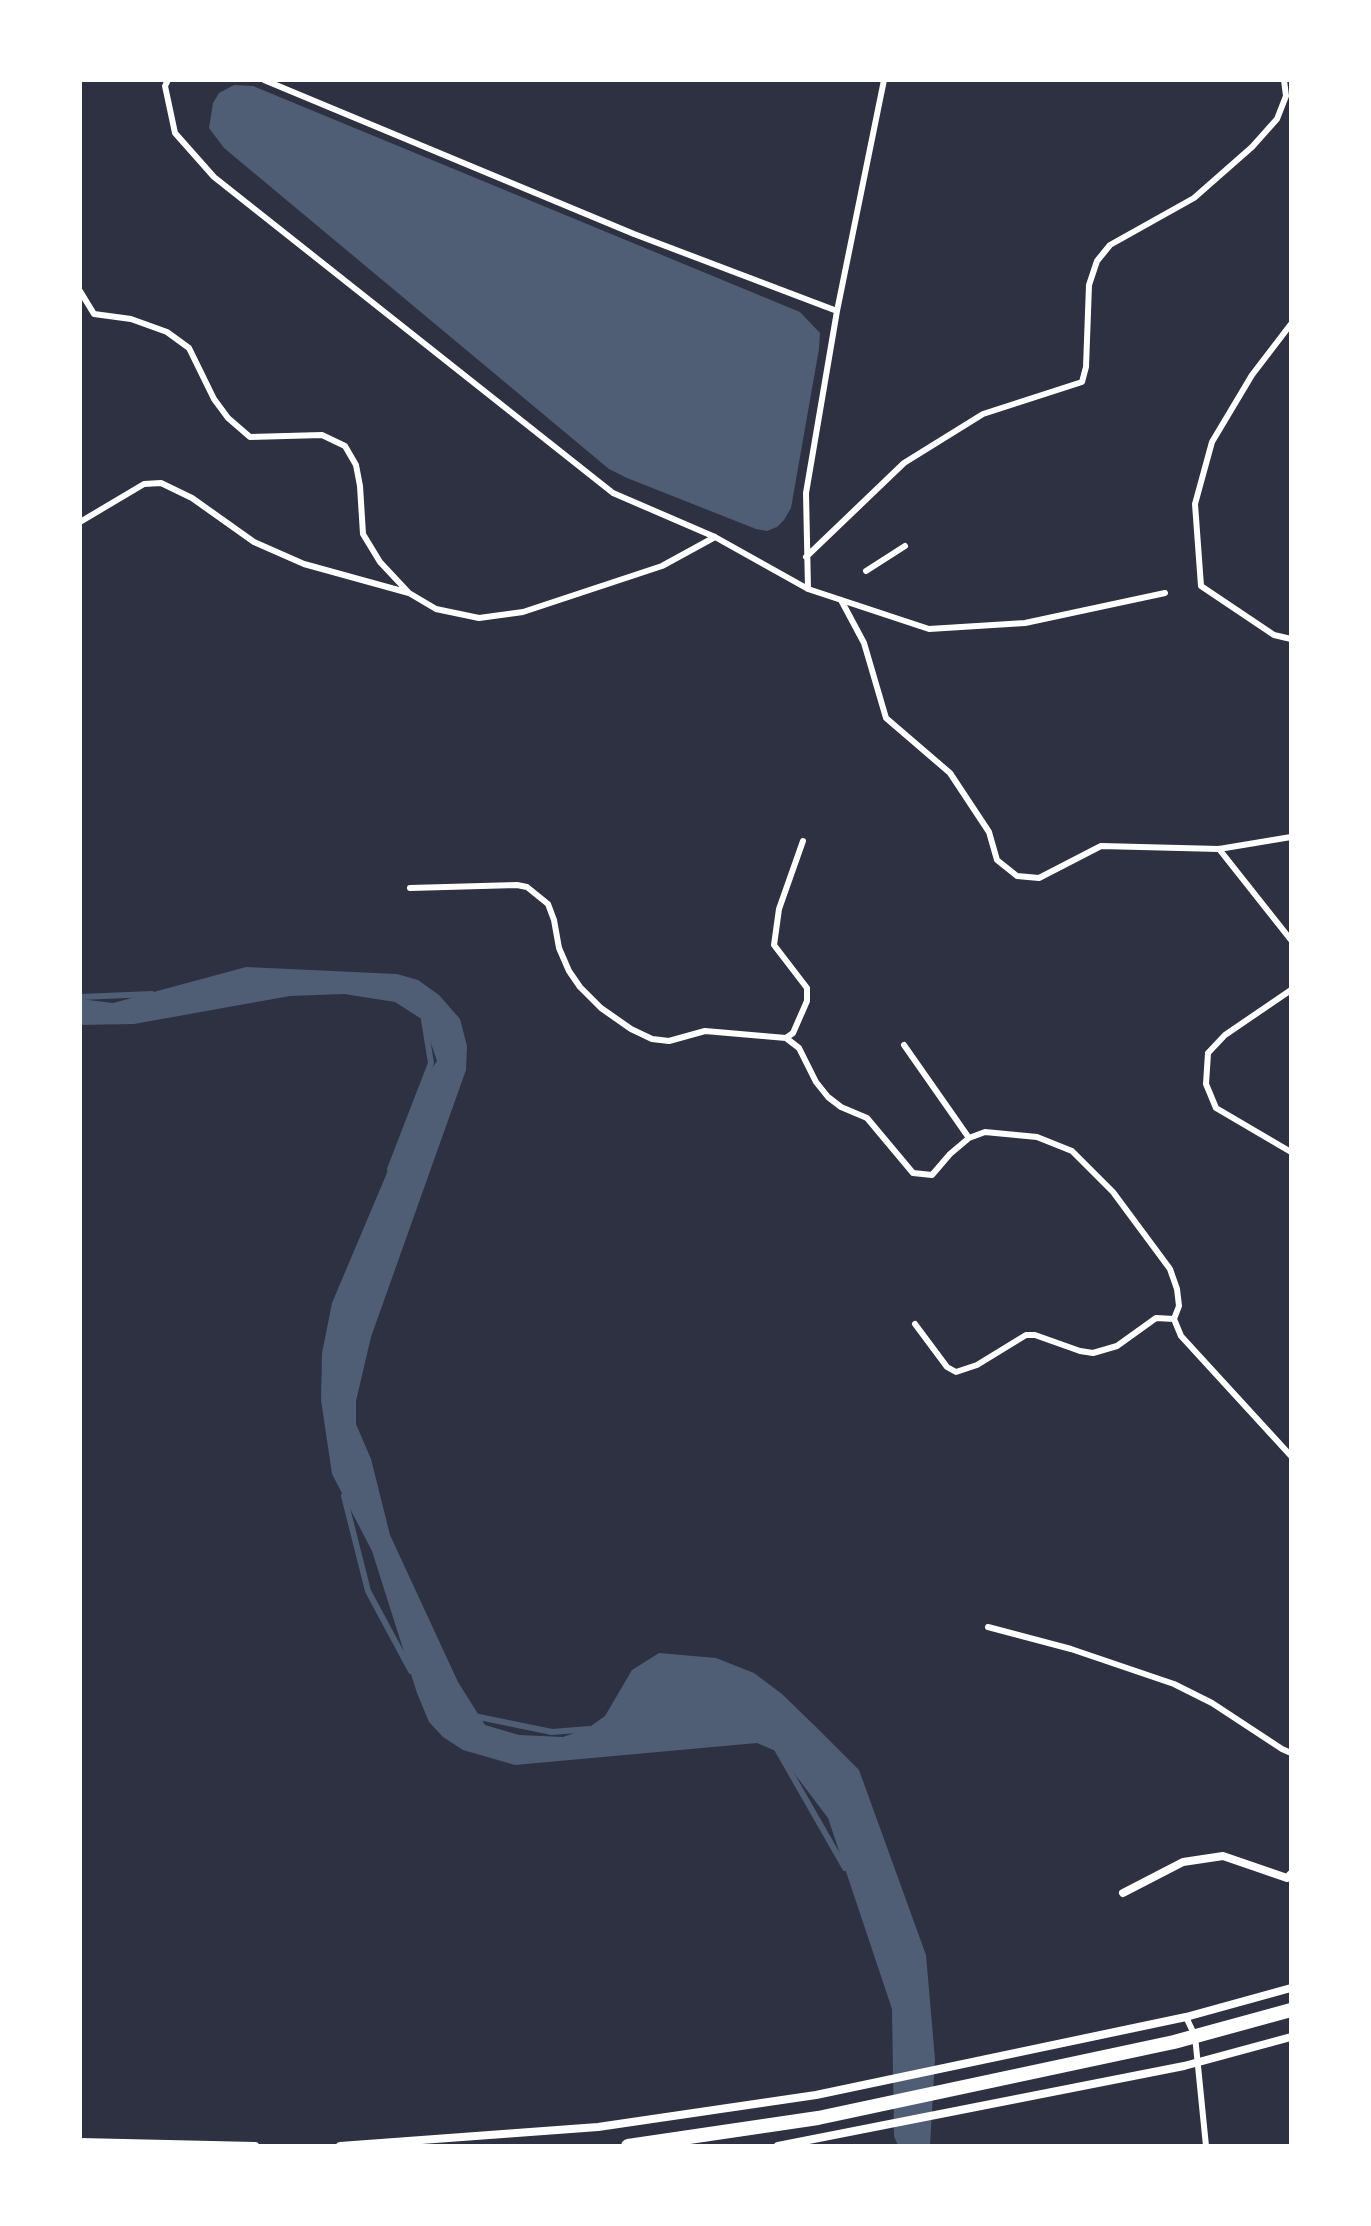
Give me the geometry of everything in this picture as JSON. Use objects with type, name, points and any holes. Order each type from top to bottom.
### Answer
[{"type":"street","points":[[1123,1893],[1183,1862],[1223,1856],[1287,1878],[1291,1874]]},
{"type":"street","points":[[340,2146],[598,2127],[816,2095],[1186,2017],[1291,1988]]},
{"type":"street","points":[[628,2146],[818,2118],[1174,2042],[1291,2010]]},
{"type":"street","points":[[778,2146],[1184,2066],[1291,2037]]},
{"type":"street","points":[[80,2142],[255,2146]]},
{"type":"lane","points":[[168,80],[165,86],[175,133],[214,177],[613,493],[715,537],[808,589],[929,629],[1025,623],[1165,593]]},
{"type":"lane","points":[[264,80],[634,234],[837,311]]},
{"type":"lane","points":[[806,557],[904,463],[983,414],[1082,382],[1086,367],[1089,285],[1097,261],[1110,245],[1194,198],[1252,147],[1277,119],[1286,96],[1284,80]]},
{"type":"lane","points":[[808,589],[806,493],[837,311],[882,81]]},
{"type":"lane","points":[[80,291],[94,314],[131,319],[167,332],[189,348],[214,399],[228,418],[250,437],[322,435],[345,446],[356,465],[363,534],[380,562],[409,593]]},
{"type":"lane","points":[[1291,324],[1252,375],[1212,442],[1195,504],[1201,586],[1274,635],[1291,639]]},
{"type":"lane","points":[[80,522],[144,484],[161,483],[192,498],[254,542],[304,564],[409,593],[436,609],[479,618],[523,612],[662,566],[715,537]]},
{"type":"lane","points":[[866,571],[905,546]]},
{"type":"lane","points":[[841,600],[864,643],[886,718],[950,773],[989,832],[997,860],[1017,876],[1039,878],[1101,846],[1219,849],[1291,837]]},
{"type":"lane","points":[[786,1038],[793,1033],[807,1001],[807,988],[774,945],[779,909],[803,841]]},
{"type":"lane","points":[[1219,849],[1291,940]]},
{"type":"lane","points":[[410,888],[527,887],[548,904],[559,948],[569,971],[601,1008],[652,1039],[669,1041],[705,1031],[786,1038],[799,1048],[816,1082],[828,1097],[841,1107],[867,1118],[913,1173],[932,1175],[969,1138],[985,1132],[1037,1137],[1072,1151],[1113,1192],[1170,1269],[1179,1306],[1174,1319],[1181,1336],[1291,1456]]},
{"type":"lane","points":[[1291,990],[1225,1035],[1208,1053],[1206,1084],[1216,1108],[1291,1152]]},
{"type":"lane","points":[[904,1045],[969,1138]]},
{"type":"lane","points":[[915,1324],[947,1367],[956,1372],[977,1365],[1026,1335],[1093,1353],[1117,1346],[1156,1318],[1174,1319]]},
{"type":"lane","points":[[988,1627],[1071,1649],[1174,1684],[1212,1703],[1291,1753]]},
{"type":"lane","points":[[1186,2017],[1195,2036],[1206,2146]]},
{"type":"water","points":[[234,85],[253,86],[800,312],[820,333],[819,349],[791,508],[784,520],[767,531],[756,529],[609,469],[224,148],[209,128],[213,103],[219,93]]},
{"type":"water","points":[[246,967],[397,974],[418,980],[439,995],[460,1019],[467,1046],[466,1070],[371,1337],[356,1401],[356,1424],[371,1459],[390,1535],[458,1682],[485,1725],[519,1735],[563,1737],[588,1728],[605,1716],[632,1670],[659,1653],[716,1658],[754,1673],[782,1694],[816,1727],[859,1770],[926,1955],[935,2059],[930,2146],[898,2146],[894,2136],[892,2009],[828,1818],[778,1752],[757,1743],[515,1765],[463,1750],[443,1737],[429,1722],[372,1551],[332,1474],[321,1400],[322,1353],[332,1303],[430,1071],[437,1061],[423,1020],[395,1002],[344,994],[290,996],[134,1024],[80,1025],[80,999],[113,1003]]},
{"type":"waterway","points":[[80,997],[152,994]]},
{"type":"waterway","points":[[390,1169],[431,1063],[424,1020]]},
{"type":"waterway","points":[[344,1496],[368,1591],[411,1671]]},
{"type":"waterway","points":[[474,1716],[552,1732],[589,1729]]},
{"type":"waterway","points":[[777,1749],[845,1868]]}]
